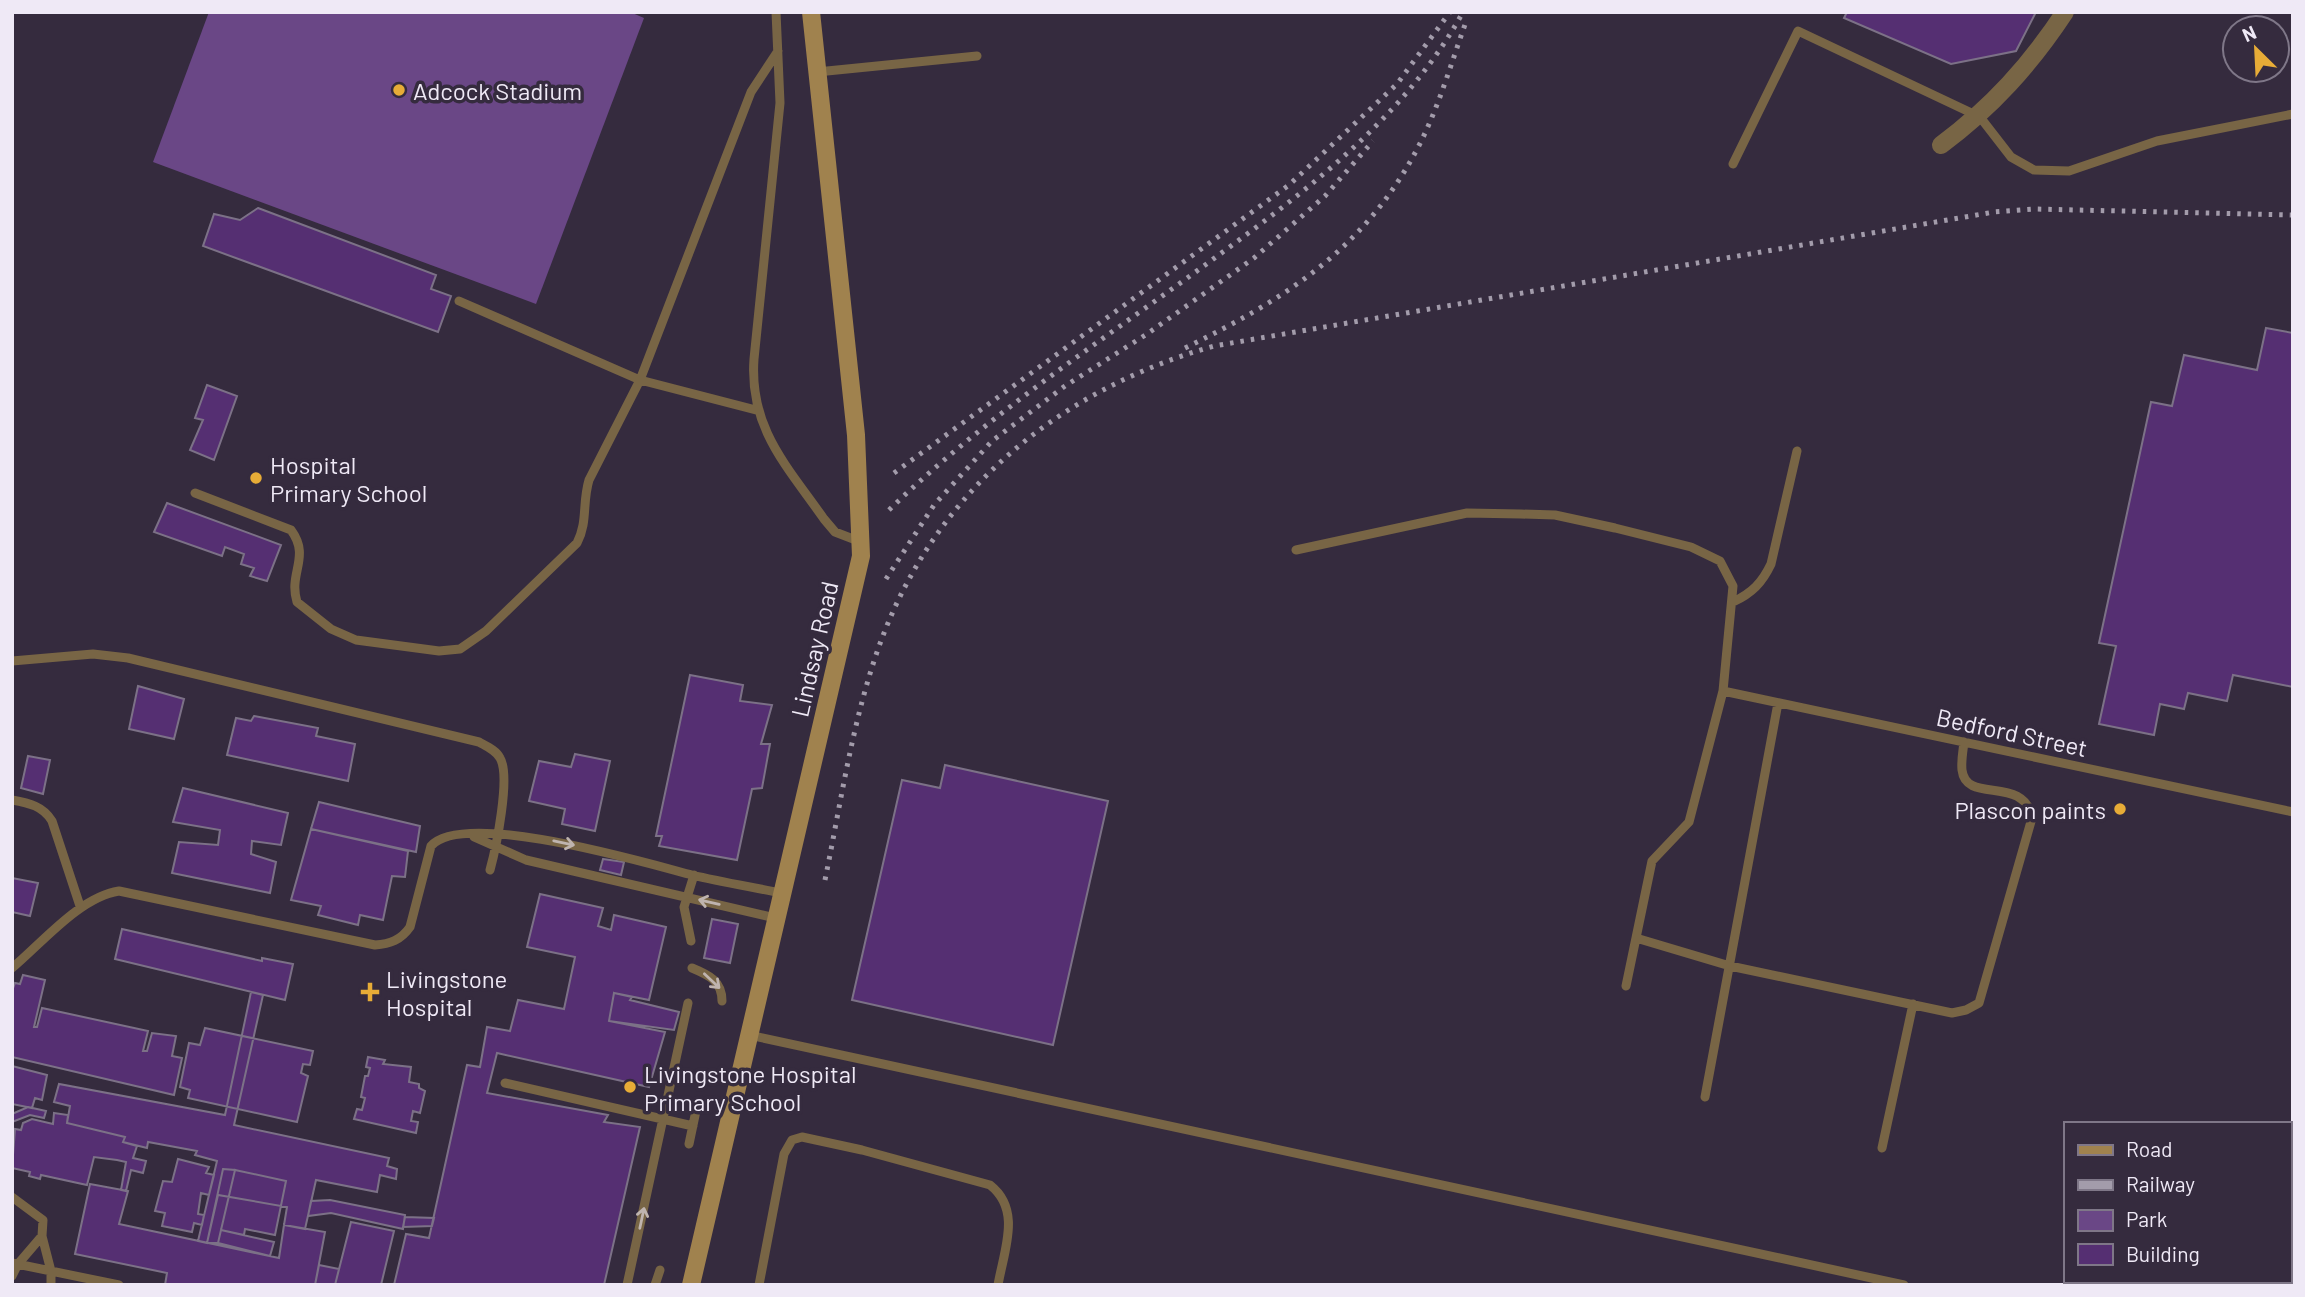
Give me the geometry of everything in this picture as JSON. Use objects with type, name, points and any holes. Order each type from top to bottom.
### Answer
[{"type":"street","name":"Lindsay Road","points":[[691,1285],[857,576],[861,542],[856,435],[811,12]]},
{"type":"street","points":[[1941,145],[1980,117],[2039,52],[2065,12]]},
{"type":"lane","points":[[776,12],[779,116],[752,378],[756,410],[762,427],[824,519],[835,532],[861,542]]},
{"type":"lane","points":[[1733,164],[1798,31],[1980,117],[2011,157],[2034,170],[2070,171],[2157,141],[2293,114]]},
{"type":"lane","points":[[195,493],[291,530],[300,541],[302,552],[293,581],[297,602],[331,629],[356,640],[439,651],[460,649],[486,631],[577,543],[584,529],[584,496],[589,480],[640,380],[751,92],[778,51]]},
{"type":"lane","points":[[817,72],[978,56]]},
{"type":"lane","points":[[459,301],[640,380],[756,410]]},
{"type":"lane","points":[[1733,602],[1746,596],[1763,582],[1771,564],[1797,451]]},
{"type":"lane","points":[[1296,550],[1467,513],[1555,516],[1615,528],[1709,553],[1720,561],[1729,575],[1733,602],[1723,691],[1689,821],[1652,861],[1626,986]]},
{"type":"lane","points":[[12,661],[93,654],[128,658],[479,741],[496,753],[504,767],[496,847],[490,870]]},
{"type":"lane","name":"Bedford Street","points":[[1723,691],[2293,812]]},
{"type":"lane","points":[[1705,1097],[1778,703]]},
{"type":"lane","points":[[1636,938],[1730,965],[1952,1013],[1979,1003],[2032,818],[2029,804],[2022,796],[1966,782],[1962,771],[1964,742]]},
{"type":"lane","points":[[12,800],[37,806],[52,821],[80,906]]},
{"type":"lane","points":[[470,835],[526,860],[775,918]]},
{"type":"lane","points":[[12,968],[80,906],[108,893],[128,892],[375,945],[384,944],[403,937],[410,927],[431,846],[444,837],[526,836],[781,892]]},
{"type":"lane","points":[[691,941],[685,915],[694,875]]},
{"type":"lane","points":[[692,968],[714,979],[720,988],[722,1001]]},
{"type":"lane","points":[[627,1284],[688,1003]]},
{"type":"lane","points":[[1882,1148],[1913,1004]]},
{"type":"lane","points":[[748,1035],[1904,1285]]},
{"type":"lane","points":[[505,1083],[693,1126]]},
{"type":"lane","points":[[689,1144],[697,1106]]},
{"type":"lane","points":[[759,1285],[784,1154],[792,1140],[802,1137],[862,1150],[990,1185],[1001,1194],[1010,1214],[998,1285]]},
{"type":"lane","points":[[12,1197],[41,1216],[51,1285]]},
{"type":"lane","points":[[12,1276],[15,1263],[42,1236]]},
{"type":"lane","points":[[15,1263],[116,1284]]},
{"type":"lane","points":[[655,1285],[660,1270]]},
{"type":"green space","name":"Adcock Stadium","points":[[209,12],[630,12],[644,18],[536,304],[153,162]]},
{"type":"building","points":[[1847,12],[2036,12],[2016,51],[1951,64],[1844,18]]},
{"type":"building","points":[[258,208],[436,275],[431,289],[451,296],[438,332],[203,246],[214,214],[240,220]]},
{"type":"building","points":[[2266,328],[2293,333],[2293,687],[2233,675],[2227,701],[2188,693],[2184,709],[2160,704],[2154,735],[2099,724],[2116,646],[2099,643],[2151,402],[2172,406],[2184,355],[2257,370]]},
{"type":"building","points":[[207,385],[237,396],[214,460],[190,450],[203,420],[195,418]]},
{"type":"building","points":[[167,503],[281,545],[267,581],[250,576],[254,568],[241,564],[244,554],[225,547],[222,556],[154,532]]},
{"type":"building","points":[[690,675],[743,685],[740,701],[772,705],[761,744],[770,744],[762,788],[752,789],[737,860],[659,846],[662,836],[656,836]]},
{"type":"building","points":[[138,686],[184,699],[174,739],[129,729]]},
{"type":"building","points":[[254,716],[318,728],[316,736],[355,744],[348,781],[227,755],[236,718],[251,721]]},
{"type":"building","points":[[575,754],[610,761],[595,831],[562,824],[565,809],[529,801],[539,761],[571,767]]},
{"type":"building","points":[[28,756],[50,760],[43,794],[21,788]]},
{"type":"building","points":[[945,765],[1108,801],[1053,1045],[852,1000],[902,780],[940,788]]},
{"type":"building","points":[[183,788],[288,813],[281,845],[252,841],[251,854],[276,862],[270,893],[172,873],[179,842],[218,845],[220,830],[173,822]]},
{"type":"building","points":[[319,802],[420,826],[416,852],[311,829]]},
{"type":"building","points":[[311,829],[408,851],[405,877],[392,876],[383,920],[360,915],[358,925],[318,915],[321,906],[291,900]]},
{"type":"building","points":[[603,859],[624,862],[621,875],[600,870]]},
{"type":"building","points":[[12,878],[38,883],[30,916],[12,912]]},
{"type":"building","points":[[540,894],[603,908],[598,926],[611,930],[614,915],[666,927],[649,1000],[614,993],[609,1021],[665,1032],[649,1087],[497,1053],[487,1093],[608,1115],[604,1122],[640,1127],[604,1285],[394,1285],[406,1234],[429,1238],[467,1065],[480,1067],[487,1027],[510,1031],[518,1000],[564,1009],[575,957],[527,947]]},
{"type":"building","points":[[712,919],[738,924],[730,963],[704,958]]},
{"type":"building","points":[[122,929],[262,961],[262,958],[293,964],[285,1000],[115,959]]},
{"type":"building","points":[[23,975],[45,980],[34,1027],[37,1027],[42,1008],[148,1031],[143,1051],[147,1051],[152,1033],[176,1036],[172,1056],[182,1058],[174,1095],[12,1057],[12,991],[15,983],[20,984]]},
{"type":"building","points":[[251,992],[263,995],[234,1125],[389,1158],[387,1166],[397,1169],[396,1179],[380,1175],[377,1192],[316,1180],[305,1229],[284,1225],[287,1207],[218,1195],[207,1243],[198,1241],[217,1161],[195,1155],[197,1151],[148,1142],[147,1148],[123,1142],[125,1137],[67,1123],[70,1106],[54,1102],[59,1084],[225,1115]]},
{"type":"building","points":[[614,993],[632,997],[630,1000],[679,1012],[674,1030],[609,1021]]},
{"type":"building","points":[[205,1028],[313,1051],[310,1065],[303,1064],[301,1073],[308,1076],[297,1122],[188,1098],[190,1090],[180,1087],[189,1043],[200,1045]]},
{"type":"building","points":[[368,1057],[385,1060],[383,1064],[411,1067],[409,1082],[419,1084],[419,1088],[425,1091],[420,1113],[413,1111],[411,1121],[418,1122],[416,1133],[354,1119],[357,1109],[362,1110],[365,1098],[361,1097],[365,1076],[368,1076],[370,1068],[366,1067]]},
{"type":"building","points":[[12,1066],[47,1075],[42,1100],[35,1098],[32,1108],[12,1104]]},
{"type":"building","points":[[28,1107],[46,1111],[44,1118],[30,1115],[12,1122],[12,1114]]},
{"type":"building","points":[[54,1113],[68,1115],[67,1123],[125,1137],[123,1142],[137,1146],[133,1158],[146,1161],[143,1173],[131,1170],[126,1191],[121,1190],[126,1162],[117,1160],[94,1157],[87,1185],[41,1175],[40,1179],[29,1176],[30,1172],[12,1168],[15,1129],[21,1130],[23,1123],[32,1119],[53,1124]]},
{"type":"building","points":[[178,1159],[209,1167],[206,1173],[214,1175],[209,1195],[201,1193],[198,1214],[204,1215],[202,1225],[194,1223],[192,1232],[162,1226],[165,1213],[155,1211],[163,1181],[172,1182]]},
{"type":"building","points":[[223,1169],[235,1170],[218,1243],[207,1243]]},
{"type":"building","points":[[235,1170],[286,1181],[275,1235],[245,1229],[244,1235],[221,1230]]},
{"type":"building","points":[[90,1184],[128,1191],[119,1224],[279,1258],[284,1225],[325,1232],[315,1285],[165,1285],[167,1273],[75,1254]]},
{"type":"building","points":[[330,1200],[405,1215],[403,1229],[331,1213],[308,1216],[311,1201]]},
{"type":"building","points":[[405,1217],[434,1218],[432,1226],[403,1227]]},
{"type":"building","points":[[351,1222],[394,1231],[381,1285],[335,1285]]},
{"type":"building","points":[[221,1230],[274,1242],[270,1256],[218,1243]]},
{"type":"building","points":[[319,1265],[339,1269],[335,1285],[315,1285]]},
{"type":"railway","points":[[894,473],[1289,185],[1397,84],[1450,12]]},
{"type":"railway","points":[[889,510],[966,441],[1007,409],[1251,231],[1320,177],[1385,117],[1414,84],[1440,50],[1463,12]]},
{"type":"railway","points":[[1185,348],[1287,291],[1345,245],[1370,218],[1394,188],[1423,137],[1467,19]]},
{"type":"railway","points":[[886,579],[934,505],[992,441],[1065,386],[1147,334],[1254,258],[1325,196],[1373,141]]},
{"type":"railway","points":[[825,880],[853,741],[875,658],[898,600],[928,548],[963,500],[1004,458],[1050,422],[1101,391],[1156,366],[1214,346],[1994,212],[2034,209],[2293,215]]},
{"type":"place","name":"Adcock Stadium","points":[[399,90]]},
{"type":"place","name":"Hospital Primary School","points":[[256,478]]},
{"type":"place","name":"Plascon paints","points":[[2120,809]]},
{"type":"place","name":"Livingstone Hospital","points":[[370,992]]},
{"type":"place","name":"Livingstone Hospital Primary School","points":[[630,1087]]}]
